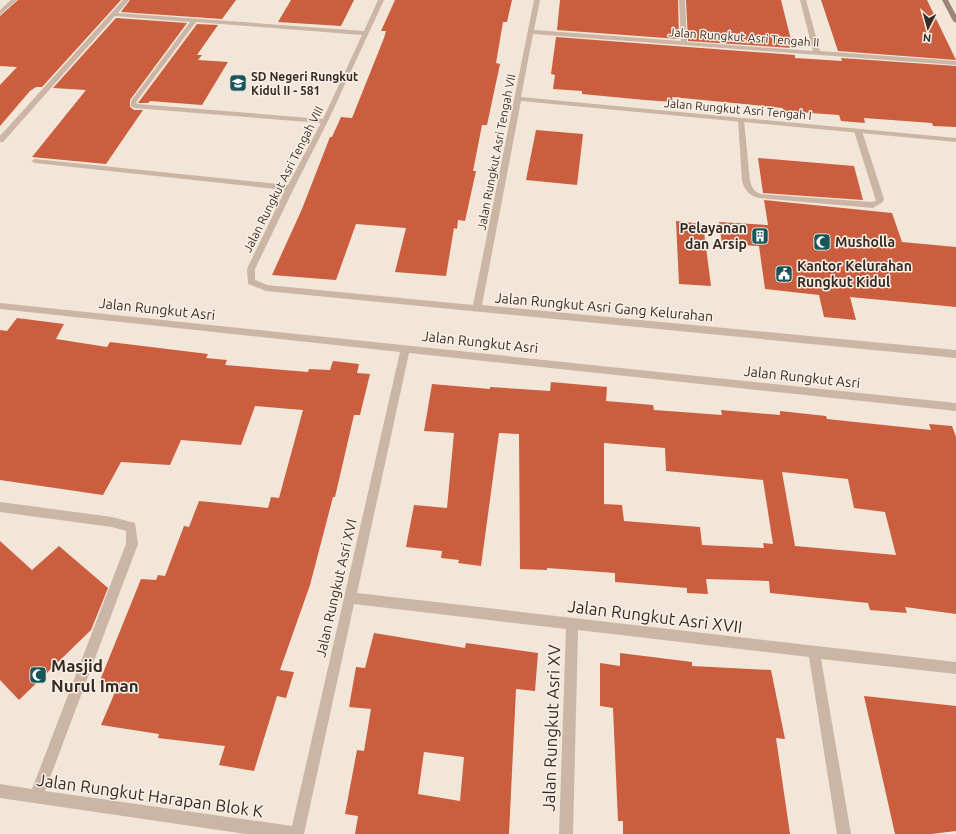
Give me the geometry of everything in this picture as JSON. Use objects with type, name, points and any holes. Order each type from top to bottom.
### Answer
[{"type":"street","points":[[0,13],[14,0]]},
{"type":"street","points":[[0,140],[126,0]]},
{"type":"street","name":"Jalan Rungkut Asri Tengah VIII","points":[[251,282],[251,269],[290,188],[325,122],[381,0]]},
{"type":"street","name":"Jalan Rungkut Asri Tengah VII","points":[[477,309],[537,0]]},
{"type":"street","points":[[682,0],[684,43]]},
{"type":"street","points":[[802,0],[817,53]]},
{"type":"street","points":[[945,0],[956,21]]},
{"type":"street","points":[[113,14],[366,33]]},
{"type":"street","points":[[194,21],[133,102],[134,106],[325,122]]},
{"type":"street","name":"Jalan Rungkut Asri Tengah II","points":[[531,32],[956,63]]},
{"type":"street","name":"Jalan Rungkut Asri Tengah I","points":[[518,99],[956,140]]},
{"type":"street","points":[[741,120],[746,181],[748,189],[751,192],[759,196],[873,205],[879,202],[880,199],[858,131]]},
{"type":"street","points":[[35,161],[290,188]]},
{"type":"street","name":"Jalan Rungkut Asri Gang Kelurahan","points":[[251,282],[266,288],[956,354]]},
{"type":"street","name":"Jalan Rungkut Asri","points":[[0,306],[956,408]]},
{"type":"street","name":"Jalan Rungkut Asri XVI","points":[[296,834],[405,349]]},
{"type":"street","points":[[0,508],[112,522],[131,527],[132,544],[36,796]]},
{"type":"street","name":"Jalan Rungkut Asri XVII","points":[[349,598],[956,668]]},
{"type":"street","name":"Jalan Rungkut Asri XV","points":[[566,834],[572,624]]},
{"type":"street","points":[[814,652],[844,834]]},
{"type":"street","name":"Jalan Rungkut Harapan Blok K","points":[[0,791],[296,834]]},
{"type":"building","points":[[18,0],[121,0],[42,87],[36,87],[30,91],[0,126],[0,85],[17,67],[0,66],[0,16]]},
{"type":"building","points":[[130,0],[236,0],[222,19],[121,12]]},
{"type":"building","points":[[291,0],[354,0],[341,26],[278,22]]},
{"type":"building","points":[[395,0],[512,0],[507,22],[503,22],[496,63],[500,64],[487,125],[482,125],[473,171],[476,171],[465,221],[458,220],[457,229],[454,228],[446,276],[395,272],[406,228],[356,224],[336,280],[272,275],[302,209],[330,137],[332,137],[341,117],[352,118],[384,38],[386,31],[381,31]]},
{"type":"building","points":[[560,0],[678,0],[679,39],[557,30]]},
{"type":"building","points":[[686,0],[781,0],[793,48],[688,41]]},
{"type":"building","points":[[821,0],[927,0],[956,60],[838,51]]},
{"type":"building","points":[[116,18],[187,23],[130,100],[130,107],[134,110],[143,110],[106,164],[32,157],[86,90],[53,88]]},
{"type":"building","points":[[197,24],[218,25],[197,55],[202,55],[198,60],[228,62],[202,105],[150,101],[148,103],[138,103]]},
{"type":"building","points":[[556,37],[795,55],[795,58],[842,61],[841,58],[956,66],[956,127],[933,126],[932,123],[864,118],[865,123],[841,121],[839,115],[783,111],[783,108],[672,97],[673,102],[645,100],[582,94],[582,91],[553,89],[555,75],[551,74]]},
{"type":"building","points":[[536,130],[583,134],[577,185],[526,180]]},
{"type":"building","points":[[758,158],[854,166],[863,200],[763,193]]},
{"type":"building","points":[[764,200],[892,213],[902,242],[956,247],[956,307],[850,297],[856,320],[824,317],[819,295],[765,289],[759,246],[722,244],[719,222],[768,225]]},
{"type":"building","points":[[676,221],[703,224],[711,286],[679,284]]},
{"type":"building","points":[[17,318],[64,324],[56,339],[107,347],[110,342],[208,354],[206,358],[227,360],[225,365],[308,372],[309,369],[330,370],[333,361],[359,364],[357,373],[370,374],[360,415],[354,415],[335,497],[333,497],[310,585],[280,670],[294,672],[286,698],[277,696],[254,771],[219,765],[225,746],[158,738],[159,734],[101,725],[118,685],[99,683],[141,579],[156,580],[158,575],[165,576],[184,526],[189,527],[199,501],[268,508],[271,497],[279,498],[303,410],[255,406],[241,445],[181,440],[170,465],[121,462],[103,495],[0,480],[0,330],[7,331]]},
{"type":"building","points":[[551,382],[607,387],[606,401],[653,405],[654,410],[722,415],[721,410],[780,415],[780,411],[826,416],[827,419],[931,430],[929,424],[952,426],[956,437],[956,614],[905,607],[907,613],[870,610],[868,603],[770,593],[769,581],[706,579],[708,594],[687,593],[687,588],[615,582],[615,573],[547,568],[547,570],[520,569],[519,434],[499,433],[481,566],[458,563],[459,560],[441,558],[442,551],[406,547],[414,505],[447,508],[454,433],[424,431],[432,384],[490,389],[490,387],[550,391]],"holes":[[[604,443],[665,448],[666,471],[763,480],[773,544],[763,543],[764,548],[702,545],[700,527],[624,521],[622,505],[604,504]],[[782,472],[848,479],[854,508],[885,512],[896,555],[795,546]]]},
{"type":"building","points":[[0,541],[32,570],[59,546],[108,588],[91,630],[19,700],[0,680]]},
{"type":"building","points":[[374,633],[465,648],[466,643],[538,653],[535,691],[516,689],[509,834],[355,834],[358,816],[345,814],[357,750],[364,751],[371,709],[349,707],[356,667],[365,668]],"holes":[[[424,752],[464,757],[460,801],[418,794]]]},
{"type":"building","points":[[620,653],[692,662],[692,666],[771,670],[785,739],[776,738],[790,834],[623,834],[623,821],[618,821],[613,708],[600,706],[600,663],[620,666]]},
{"type":"building","points":[[864,696],[956,706],[956,831],[931,834],[895,834]]},
{"type":"place","name":"SD Negeri Rungkut Kidul II - 581","points":[[238,83]]},
{"type":"place","name":"Pelayanan dan Arsip","points":[[760,236]]},
{"type":"place","name":"Musholla","points":[[822,242]]},
{"type":"place","name":"Kantor Kelurahan Rungkut Kidul","points":[[784,274]]},
{"type":"place","name":"Masjid Nurul Iman","points":[[38,675]]}]
